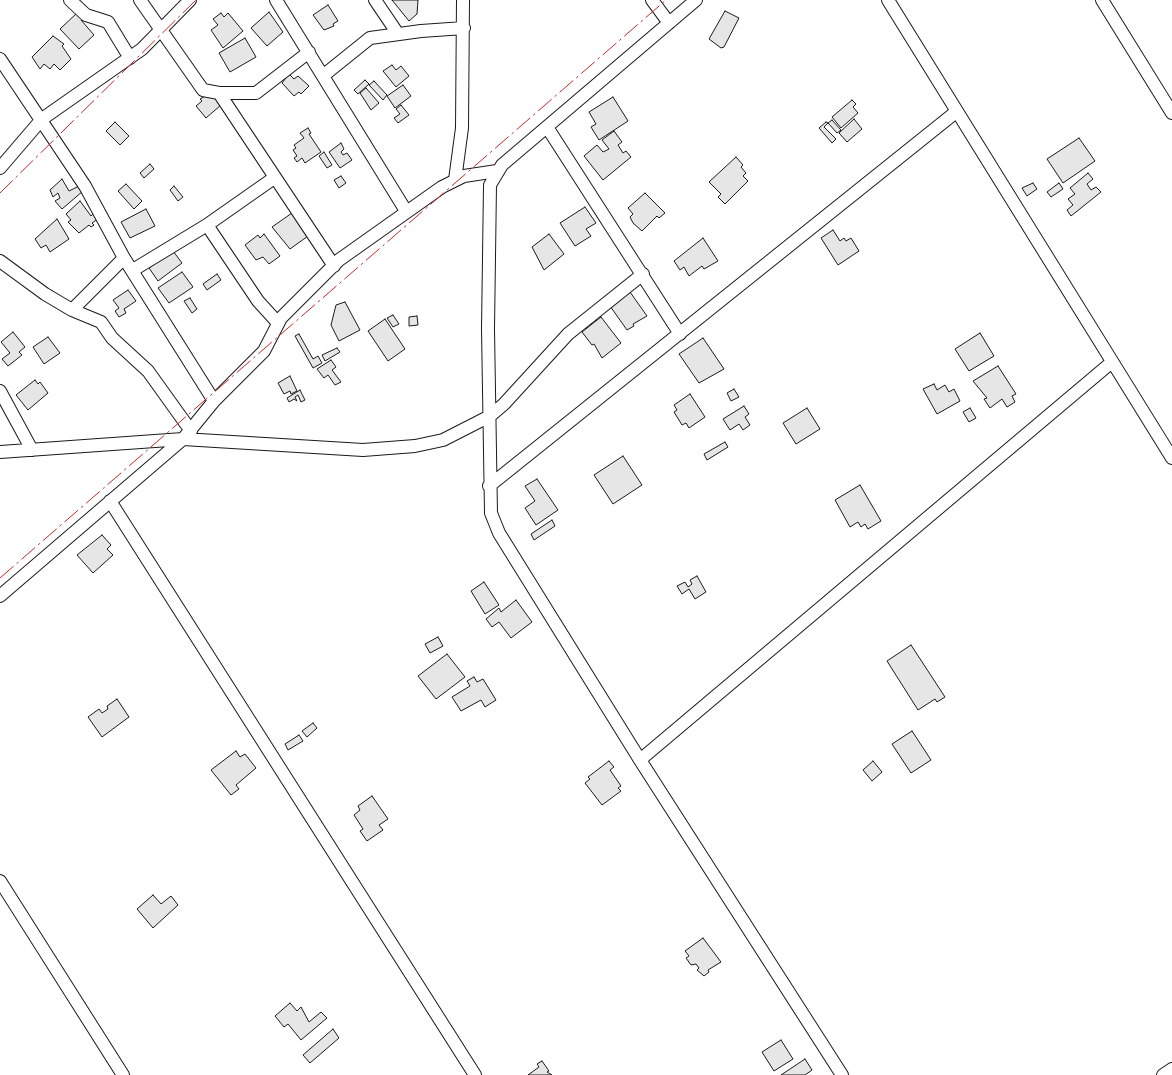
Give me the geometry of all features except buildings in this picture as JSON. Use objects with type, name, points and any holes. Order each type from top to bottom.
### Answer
[{"type":"street","points":[[70,0],[86,15],[108,22],[130,58]]},
{"type":"street","points":[[140,0],[203,90],[219,93],[256,93],[309,52]]},
{"type":"street","points":[[0,168],[42,119],[130,58],[162,30],[190,0]]},
{"type":"street","points":[[276,0],[324,75],[406,211]]},
{"type":"street","points":[[375,0],[398,34]]},
{"type":"street","points":[[455,180],[462,128],[463,0]]},
{"type":"street","points":[[652,0],[669,24]]},
{"type":"street","points":[[696,0],[497,171],[490,185],[488,199],[489,486],[491,513],[499,533],[640,760],[842,1075]]},
{"type":"street","points":[[888,0],[1172,458]]},
{"type":"street","points":[[1102,0],[1170,106]]},
{"type":"street","points":[[324,75],[370,38],[464,28]]},
{"type":"street","points":[[0,59],[42,119],[85,186],[124,258],[214,402]]},
{"type":"street","points":[[219,93],[334,266]]},
{"type":"street","points":[[489,486],[956,112]]},
{"type":"street","points":[[547,127],[680,334]]},
{"type":"street","points":[[0,596],[187,435],[214,402],[264,351],[278,323],[356,246],[455,180],[474,174],[497,171]]},
{"type":"street","points":[[133,270],[207,225],[274,178]]},
{"type":"street","points":[[207,225],[258,301],[278,323]]},
{"type":"street","points":[[72,310],[124,258]]},
{"type":"street","points":[[0,261],[45,294],[72,310],[101,322],[112,338],[141,363],[187,435]]},
{"type":"street","points":[[0,452],[187,435],[318,449],[394,448],[431,444],[443,440],[490,416],[513,394],[568,334],[643,274]]},
{"type":"street","points":[[640,760],[1112,362]]},
{"type":"street","points":[[0,391],[32,450]]},
{"type":"street","points":[[110,501],[475,1075]]},
{"type":"street","points":[[0,881],[123,1075]]},
{"type":"street","points":[[1163,1075],[1172,1069]]},
{"type":"power","points":[[0,193],[196,0]]},
{"type":"power","points":[[0,578],[666,0]]}]
